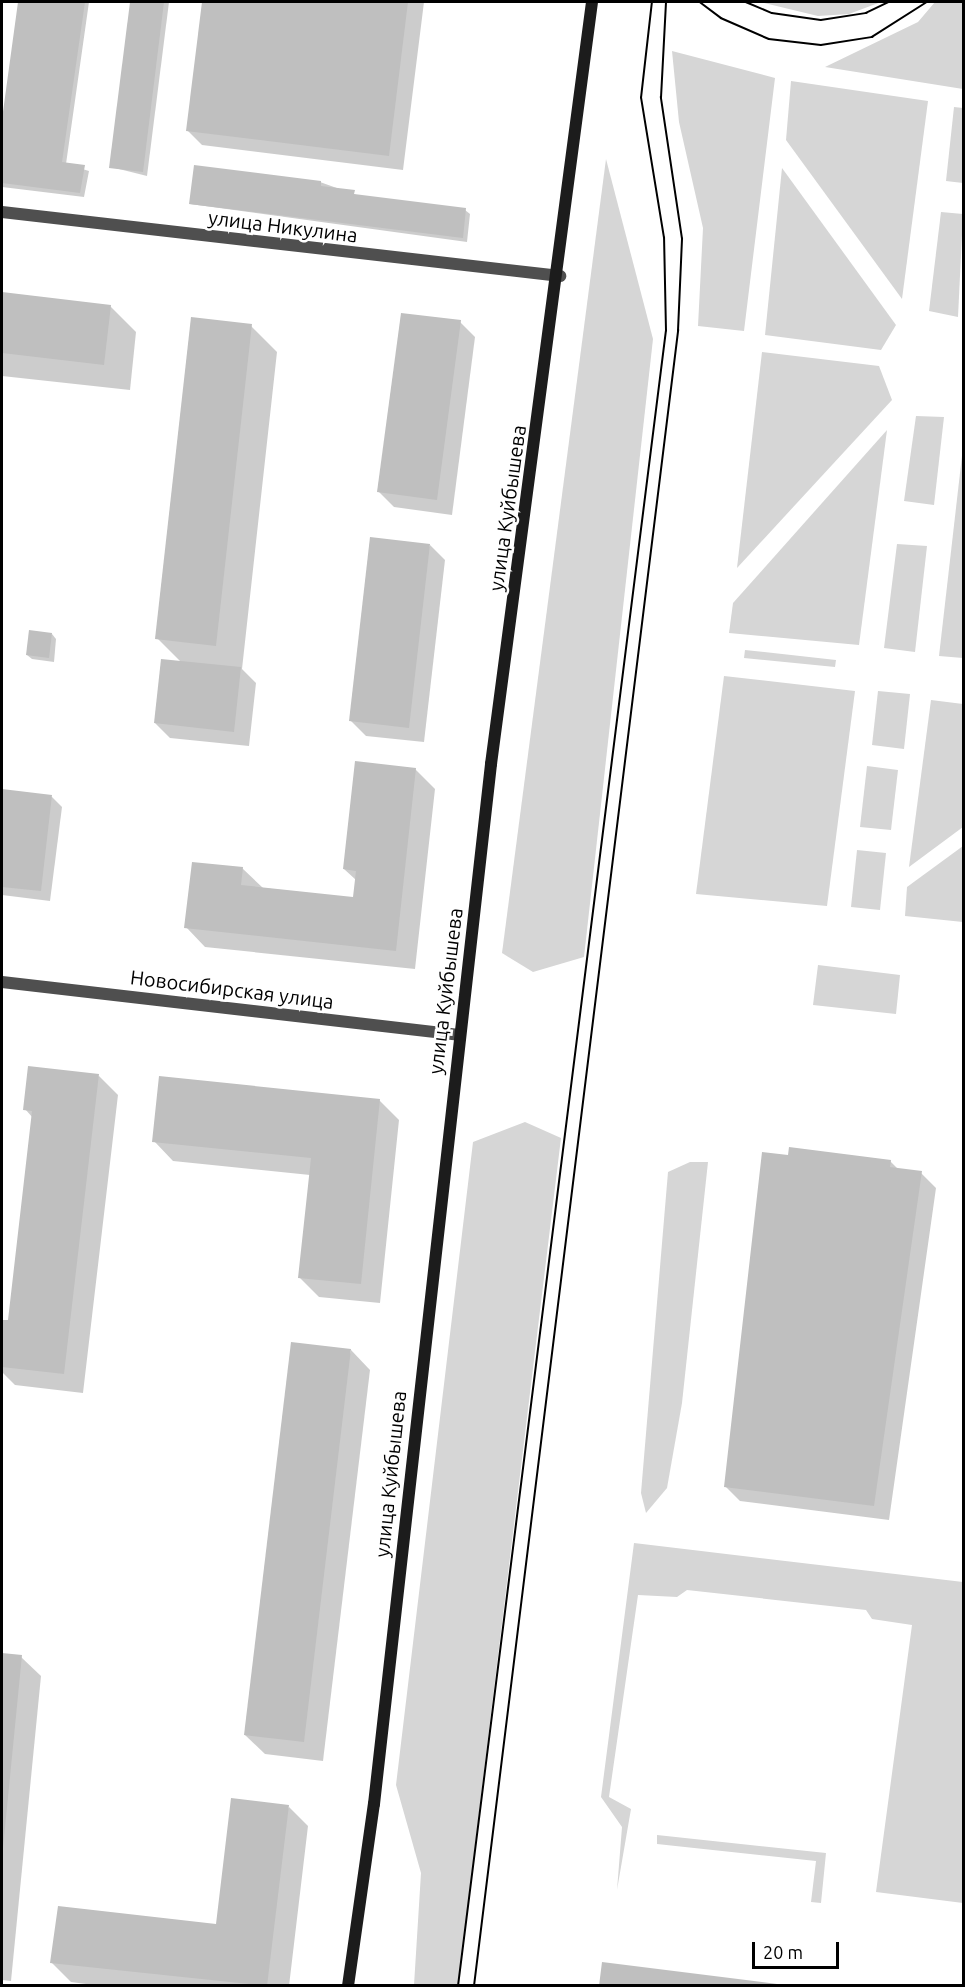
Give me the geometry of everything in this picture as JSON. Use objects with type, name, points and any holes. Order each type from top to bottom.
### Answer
[{"type":"main road","name":"улица Куйбышева","points":[[348,1986],[374,1804],[459,1035],[560,276],[592,2]]},
{"type":"street","name":"улица Никулина","points":[[2,212],[560,276]]},
{"type":"street","name":"Новосибирская улица","points":[[2,982],[459,1035]]},
{"type":"shaded area","points":[[760,2],[881,2],[849,14],[818,16]]},
{"type":"shaded area","points":[[935,2],[963,2],[963,89],[825,67],[918,22]]},
{"type":"shaded area","points":[[672,51],[775,78],[744,331],[698,326],[703,228],[679,122]]},
{"type":"shaded area","points":[[791,81],[928,101],[902,299],[786,140]]},
{"type":"shaded area","points":[[954,107],[963,108],[963,183],[946,181]]},
{"type":"shaded area","points":[[606,159],[653,339],[584,957],[533,972],[502,953]]},
{"type":"shaded area","points":[[782,168],[896,325],[881,350],[765,335]]},
{"type":"shaded area","points":[[941,212],[963,214],[958,317],[929,311]]},
{"type":"shaded area","points":[[762,352],[879,366],[892,400],[737,568]]},
{"type":"shaded area","points":[[916,416],[944,417],[934,505],[904,501]]},
{"type":"shaded area","points":[[887,430],[859,645],[729,633],[733,603]]},
{"type":"shaded area","points":[[963,447],[963,658],[939,656]]},
{"type":"shaded area","points":[[897,544],[927,546],[915,652],[884,648]]},
{"type":"shaded area","points":[[745,650],[836,660],[835,667],[744,658]]},
{"type":"shaded area","points":[[724,676],[855,691],[827,906],[696,894]]},
{"type":"shaded area","points":[[878,691],[910,694],[904,749],[872,745]]},
{"type":"shaded area","points":[[931,700],[963,704],[963,827],[909,867]]},
{"type":"shaded area","points":[[867,766],[898,770],[891,830],[860,827]]},
{"type":"shaded area","points":[[963,846],[963,922],[905,916],[907,887]]},
{"type":"shaded area","points":[[857,850],[886,853],[880,910],[851,907]]},
{"type":"shaded area","points":[[818,965],[900,975],[896,1014],[813,1005]]},
{"type":"shaded area","points":[[525,1122],[561,1138],[458,1985],[414,1985],[421,1873],[396,1785],[473,1142]]},
{"type":"shaded area","points":[[690,1162],[708,1162],[682,1403],[667,1488],[646,1513],[641,1493],[668,1172]]},
{"type":"shaded area","points":[[634,1543],[963,1582],[963,1903],[876,1892],[912,1625],[872,1619],[866,1610],[687,1590],[677,1597],[638,1595],[609,1797],[631,1809],[617,1890],[622,1827],[601,1797]]},
{"type":"shaded area","points":[[657,1835],[826,1853],[821,1903],[811,1902],[816,1861],[657,1844]]},
{"type":"building","points":[[18,2],[85,2],[62,162],[85,165],[80,193],[2,183],[2,119]]},
{"type":"building","points":[[130,2],[164,2],[143,172],[109,168]]},
{"type":"building","points":[[202,2],[408,2],[389,156],[186,131]]},
{"type":"building","points":[[194,165],[321,181],[321,186],[355,190],[354,194],[466,208],[463,238],[189,204]]},
{"type":"building","points":[[2,292],[111,305],[104,365],[2,353]]},
{"type":"building","points":[[401,313],[461,320],[437,500],[377,492]]},
{"type":"building","points":[[191,317],[252,324],[216,646],[155,639]]},
{"type":"building","points":[[370,537],[430,544],[409,728],[349,721]]},
{"type":"building","points":[[29,630],[52,633],[49,658],[26,655]]},
{"type":"building","points":[[161,659],[241,667],[234,732],[154,723]]},
{"type":"building","points":[[355,761],[416,768],[396,951],[184,928],[192,862],[243,867],[241,885],[353,897],[356,871],[343,869]]},
{"type":"building","points":[[2,789],[52,795],[41,891],[2,887]]},
{"type":"building","points":[[28,1066],[99,1074],[64,1374],[2,1367],[2,1320],[8,1320],[32,1111],[23,1110]]},
{"type":"building","points":[[159,1076],[380,1099],[361,1284],[298,1278],[311,1158],[152,1142]]},
{"type":"building","points":[[789,1147],[891,1160],[890,1167],[922,1171],[874,1506],[724,1487],[762,1152],[788,1155]]},
{"type":"building","points":[[291,1342],[351,1349],[304,1742],[244,1735]]},
{"type":"building","points":[[2,1653],[22,1655],[3,1848],[2,1848]]},
{"type":"building","points":[[231,1798],[289,1805],[267,1986],[50,1963],[58,1906],[216,1924]]},
{"type":"building","points":[[602,1962],[777,1984],[777,1986],[599,1986]]},
{"type":"tram line","points":[[458,1986],[666,331],[664,238],[641,98],[652,2]]},
{"type":"tram line","points":[[474,1986],[678,331],[682,239],[661,98],[666,2]]},
{"type":"tram line","points":[[700,2],[721,18],[769,39],[821,45],[872,37],[927,2]]},
{"type":"tram line","points":[[746,2],[772,13],[821,20],[866,13],[889,2]]}]
